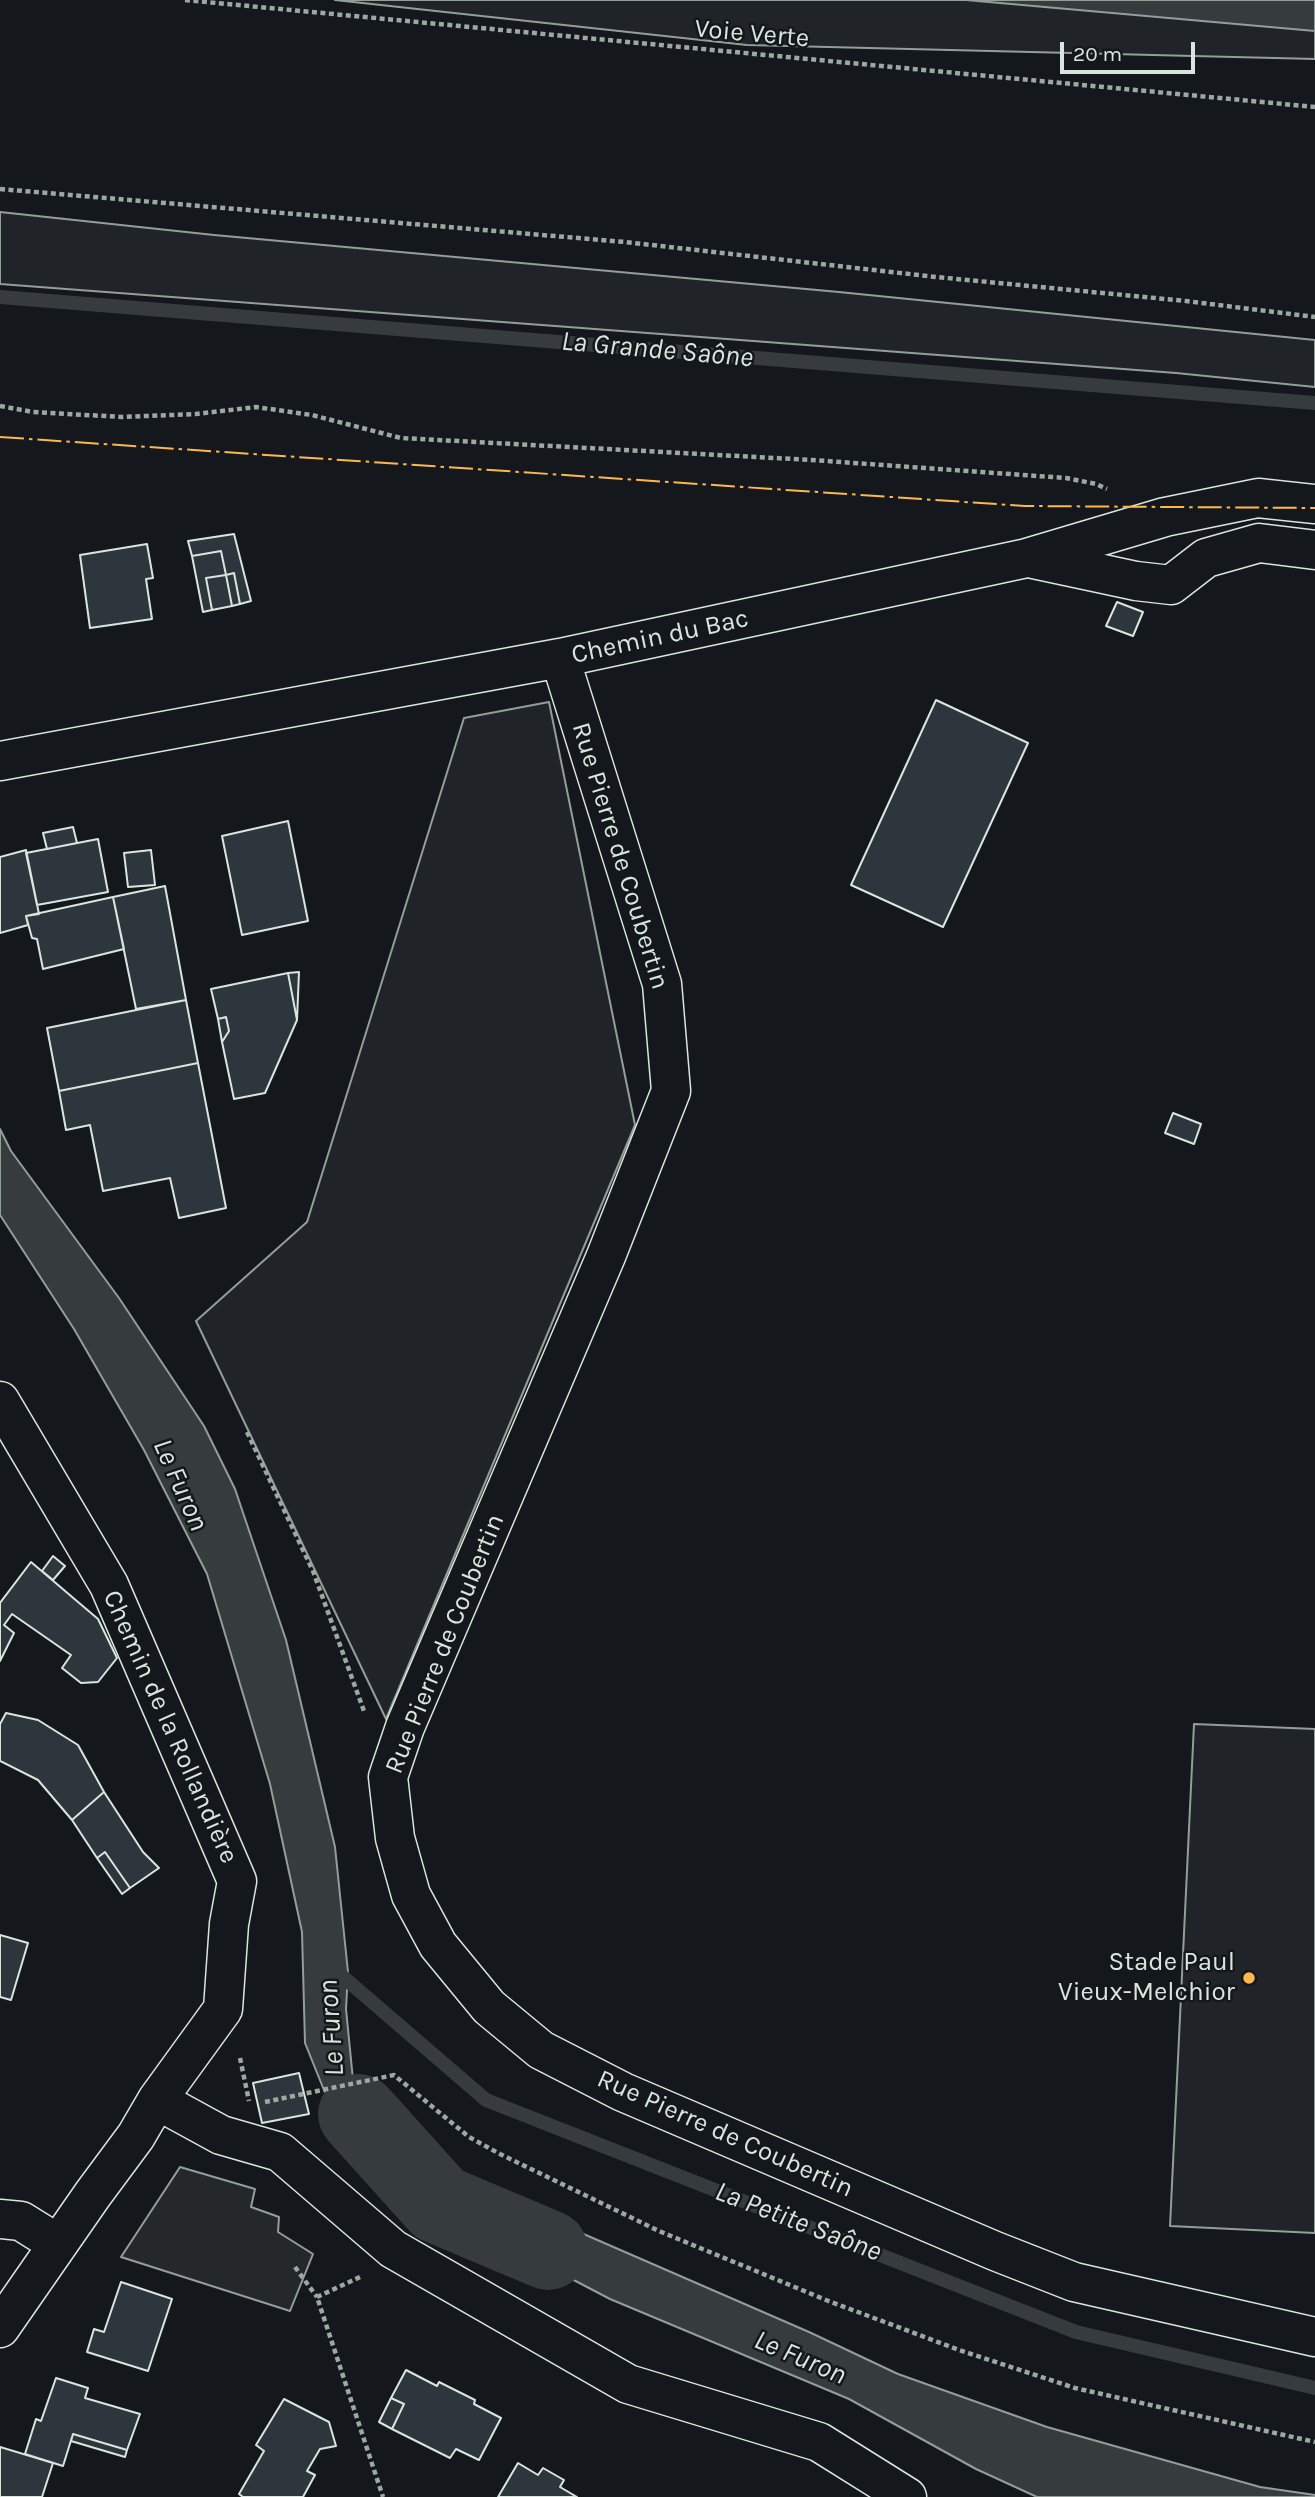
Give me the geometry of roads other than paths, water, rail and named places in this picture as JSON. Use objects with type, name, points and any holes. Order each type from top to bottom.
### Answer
[{"type":"street","name":"Chemin du Bac","points":[[0,761],[560,658],[1027,558],[1165,517],[1258,498],[1315,504]]},
{"type":"street","points":[[1027,558],[1136,581],[1171,585],[1206,558],[1259,543],[1315,550]]},
{"type":"street","name":"Rue Pierre de Coubertin","points":[[560,658],[662,985],[671,1091],[606,1256],[405,1727],[388,1777],[395,1838],[411,1895],[438,1945],[489,2007],[541,2050],[623,2092],[995,2251],[1074,2282],[1315,2337]]},
{"type":"street","name":"Chemin de la Rollandière","points":[[0,1401],[109,1585],[237,1881],[229,1924],[223,2009],[0,2328]]},
{"type":"street","points":[[157,2100],[221,2135],[280,2152],[393,2249],[628,2384],[819,2442],[907,2497]]},
{"type":"street","points":[[0,2219],[21,2221],[58,2244]]},
{"type":"water","points":[[966,0],[1315,0],[1315,31]]},
{"type":"water","points":[[0,1129],[11,1151],[119,1298],[204,1426],[235,1489],[286,1640],[335,1847],[348,1972],[346,2009],[354,2090],[443,2162],[533,2212],[809,2332],[898,2374],[1047,2427],[1260,2487],[1315,2497],[1037,2497],[976,2469],[849,2399],[610,2299],[476,2229],[383,2161],[326,2095],[305,2043],[302,1932],[270,1784],[207,1574],[144,1450],[74,1329],[0,1215]]},
{"type":"waterway","name":"La Grande Saône","points":[[0,297],[1315,403]]},
{"type":"waterway","name":"La Petite Saône","points":[[334,1969],[486,2100],[1076,2332],[1315,2388]]},
{"type":"waterway","name":"Le Furon","points":[[358,2114],[439,2204],[548,2250]]},
{"type":"place","name":"Stade Paul Vieux-Melchior","points":[[1249,1978]]}]
